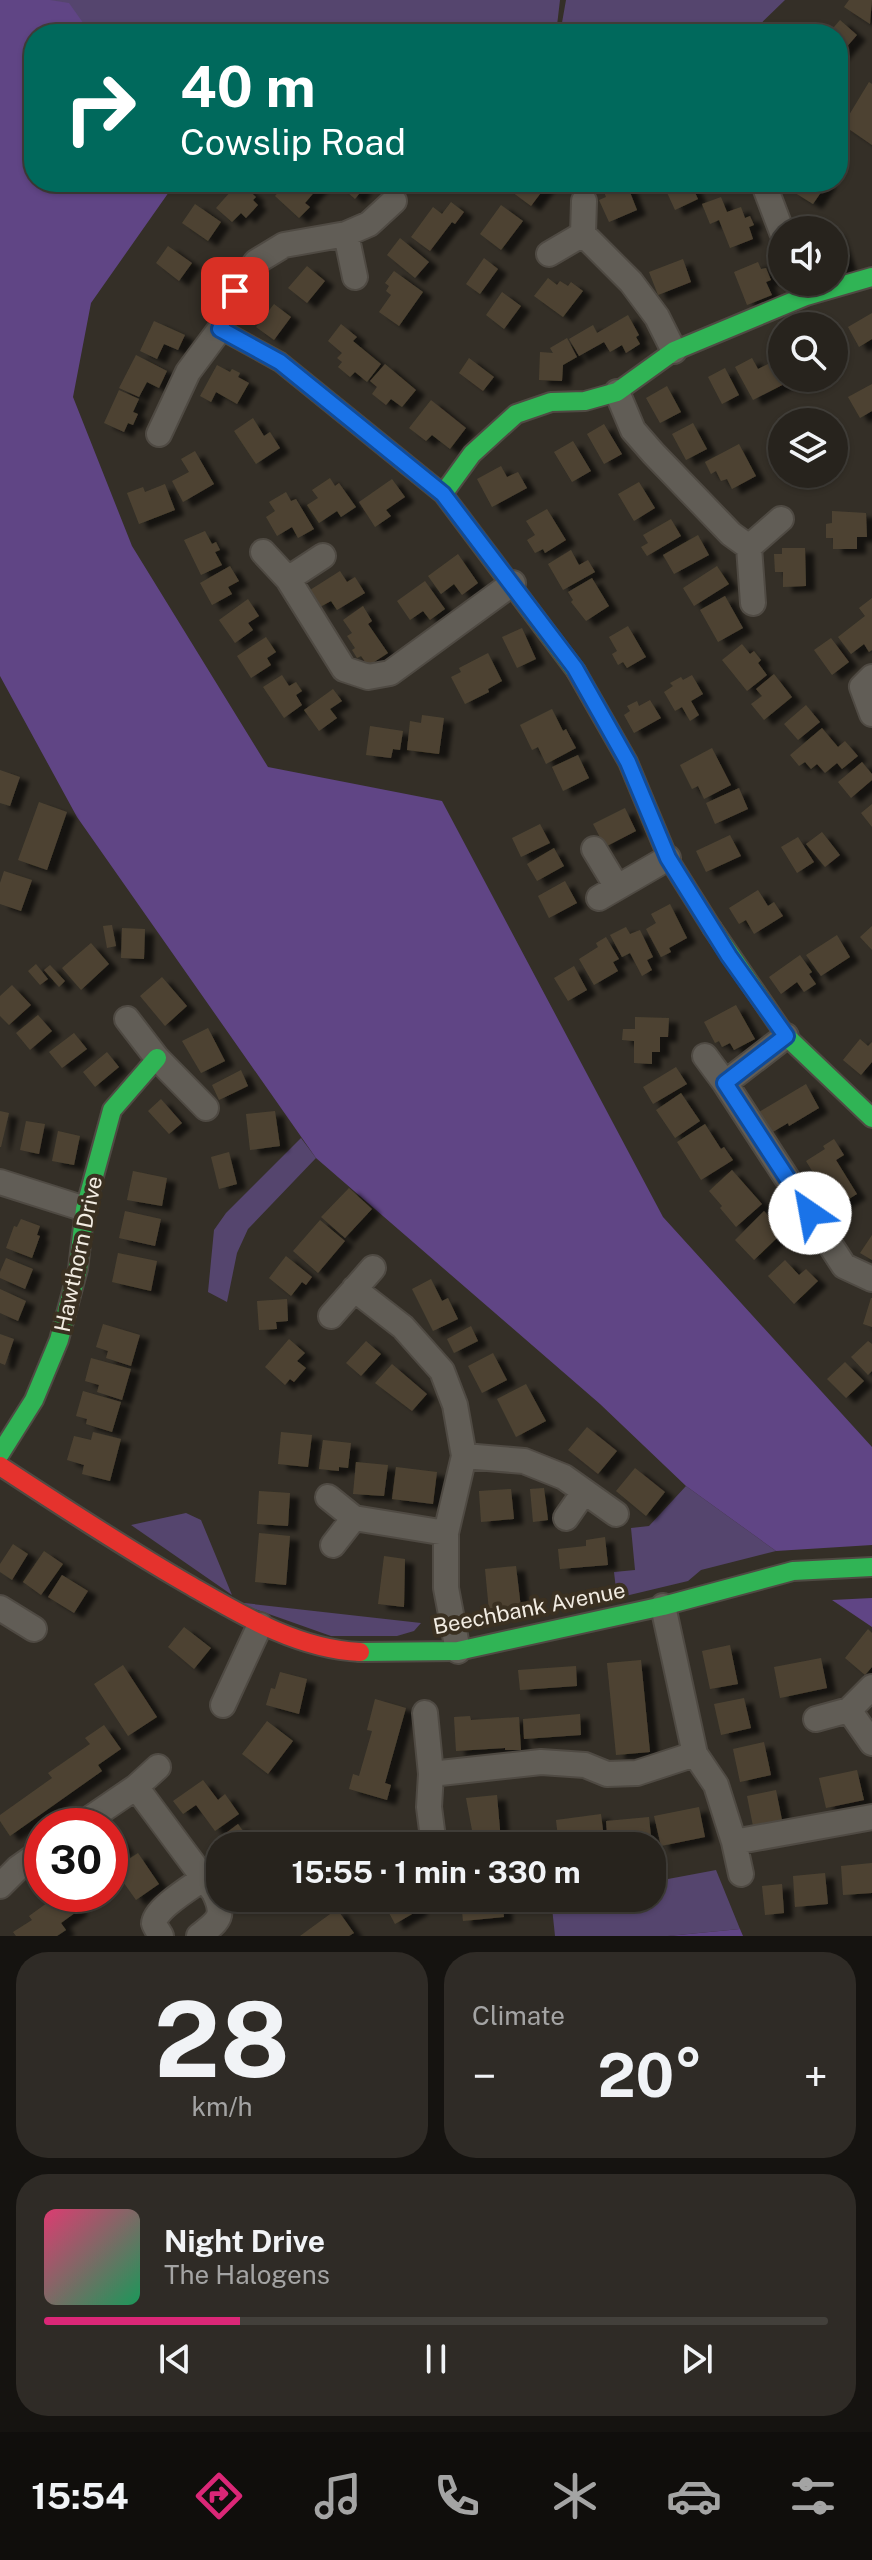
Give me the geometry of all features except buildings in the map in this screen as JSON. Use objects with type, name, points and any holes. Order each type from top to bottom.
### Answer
[{"type":"street","points":[[767,192],[776,216]]},
{"type":"street","points":[[159,434],[188,372],[220,329],[235,291],[256,262],[284,245],[346,234],[369,224],[394,201]]},
{"type":"street","points":[[584,201],[583,234],[631,282],[657,317],[674,351]]},
{"type":"street","points":[[346,234],[355,277]]},
{"type":"street","points":[[549,254],[583,234]]},
{"type":"street","points":[[848,281],[872,277]]},
{"type":"street","points":[[443,494],[472,454],[516,414],[551,402],[585,401],[617,392],[674,351],[788,296]]},
{"type":"street","points":[[220,329],[280,362],[443,494],[575,668],[621,750],[668,858],[729,956],[786,1036],[872,1118]]},
{"type":"street","points":[[617,392],[633,430],[731,534],[749,547]]},
{"type":"street","points":[[749,547],[781,519]]},
{"type":"street","points":[[749,547],[753,603]]},
{"type":"street","points":[[263,552],[288,579],[344,669],[368,677],[390,673],[513,583]]},
{"type":"street","points":[[288,579],[323,556]]},
{"type":"street","points":[[857,686],[872,714]]},
{"type":"street","points":[[594,849],[608,892],[668,858]]},
{"type":"street","points":[[127,1019],[157,1058],[206,1108]]},
{"type":"street","points":[[725,1083],[786,1036]]},
{"type":"street","points":[[705,1056],[844,1266],[872,1279]]},
{"type":"street","name":"Hawthorn Drive","points":[[0,1454],[34,1400],[59,1340],[78,1269],[85,1209],[112,1110],[157,1058]]},
{"type":"street","points":[[0,1182],[85,1209]]},
{"type":"street","points":[[331,1316],[373,1268]]},
{"type":"street","points":[[354,1289],[403,1327],[442,1371],[455,1405],[464,1456],[446,1533],[446,1588],[458,1651]]},
{"type":"street","points":[[464,1456],[524,1461],[564,1477],[616,1514]]},
{"type":"street","name":"Beechbank Avenue","points":[[0,1466],[117,1543],[260,1625],[346,1651],[458,1651],[663,1606],[793,1571],[872,1567]]},
{"type":"street","points":[[566,1518],[584,1492]]},
{"type":"street","points":[[328,1497],[354,1518],[446,1533]]},
{"type":"street","points":[[333,1545],[354,1518]]},
{"type":"street","points":[[663,1606],[695,1754],[716,1785],[741,1874]]},
{"type":"street","points":[[0,1608],[34,1629]]},
{"type":"street","points":[[223,1705],[260,1625]]},
{"type":"street","points":[[816,1719],[849,1710],[872,1687]]},
{"type":"street","points":[[849,1710],[872,1743]]},
{"type":"street","points":[[425,1713],[432,1832]]},
{"type":"street","points":[[431,1774],[541,1762],[585,1765],[607,1774],[637,1773],[695,1754]]},
{"type":"street","points":[[105,1808],[158,1767]]},
{"type":"street","points":[[136,1787],[221,1905],[216,1923],[199,1936]]},
{"type":"street","points":[[734,1842],[872,1817]]},
{"type":"street","points":[[0,1886],[24,1864]]},
{"type":"street","points":[[161,1936],[154,1924],[161,1909],[204,1878]]},
{"type":"shaded area","points":[[0,0],[560,0],[557,24],[24,24]]},
{"type":"shaded area","points":[[0,0],[50,0],[69,3],[84,24],[24,24],[24,192],[169,192],[91,303],[73,397],[132,546],[268,767],[442,801],[663,1217],[872,1447],[872,1545],[776,1551],[686,1486],[600,1404],[316,1158],[77,817],[0,676]]},
{"type":"shaded area","points":[[566,0],[785,0],[760,24],[562,24]]},
{"type":"shaded area","points":[[301,1138],[316,1158],[248,1229],[237,1253],[227,1302],[208,1292],[214,1230],[226,1213]]},
{"type":"shaded area","points":[[686,1486],[776,1551],[701,1570],[688,1581],[617,1598],[614,1572],[635,1570],[631,1528],[649,1526]]},
{"type":"shaded area","points":[[186,1513],[201,1520],[232,1595],[131,1525]]},
{"type":"shaded area","points":[[872,1598],[872,1627],[832,1600]]},
{"type":"shaded area","points":[[235,1602],[421,1623],[414,1631],[397,1636],[331,1636]]},
{"type":"shaded area","points":[[716,1870],[740,1929],[668,1936],[555,1936],[552,1912],[666,1912],[666,1879]]},
{"type":"shaded area","points":[[740,1929],[743,1936],[668,1936]]},
{"type":"traffic: fast","points":[[443,494],[472,454],[516,414],[551,402],[585,401],[617,392],[674,351],[806,296],[872,277]]},
{"type":"traffic: fast","points":[[220,329],[280,362],[443,494],[576,671]]},
{"type":"traffic: fast","points":[[712,928],[786,1036],[872,1118]]},
{"type":"traffic: fast","points":[[0,1454],[34,1400],[59,1340],[78,1269],[85,1209],[112,1110],[157,1058]]},
{"type":"traffic: fast","points":[[360,1652],[458,1651],[663,1606],[793,1571],[872,1567]]},
{"type":"traffic: jam","points":[[576,671],[628,762],[668,858],[712,928]]},
{"type":"traffic: jam","points":[[0,1466],[139,1555],[248,1618],[313,1644],[360,1652]]},
{"type":"route","points":[[235,291],[220,329],[280,362],[443,494],[575,668],[628,762],[668,858],[729,956],[786,1036],[725,1083],[810,1213]]}]
